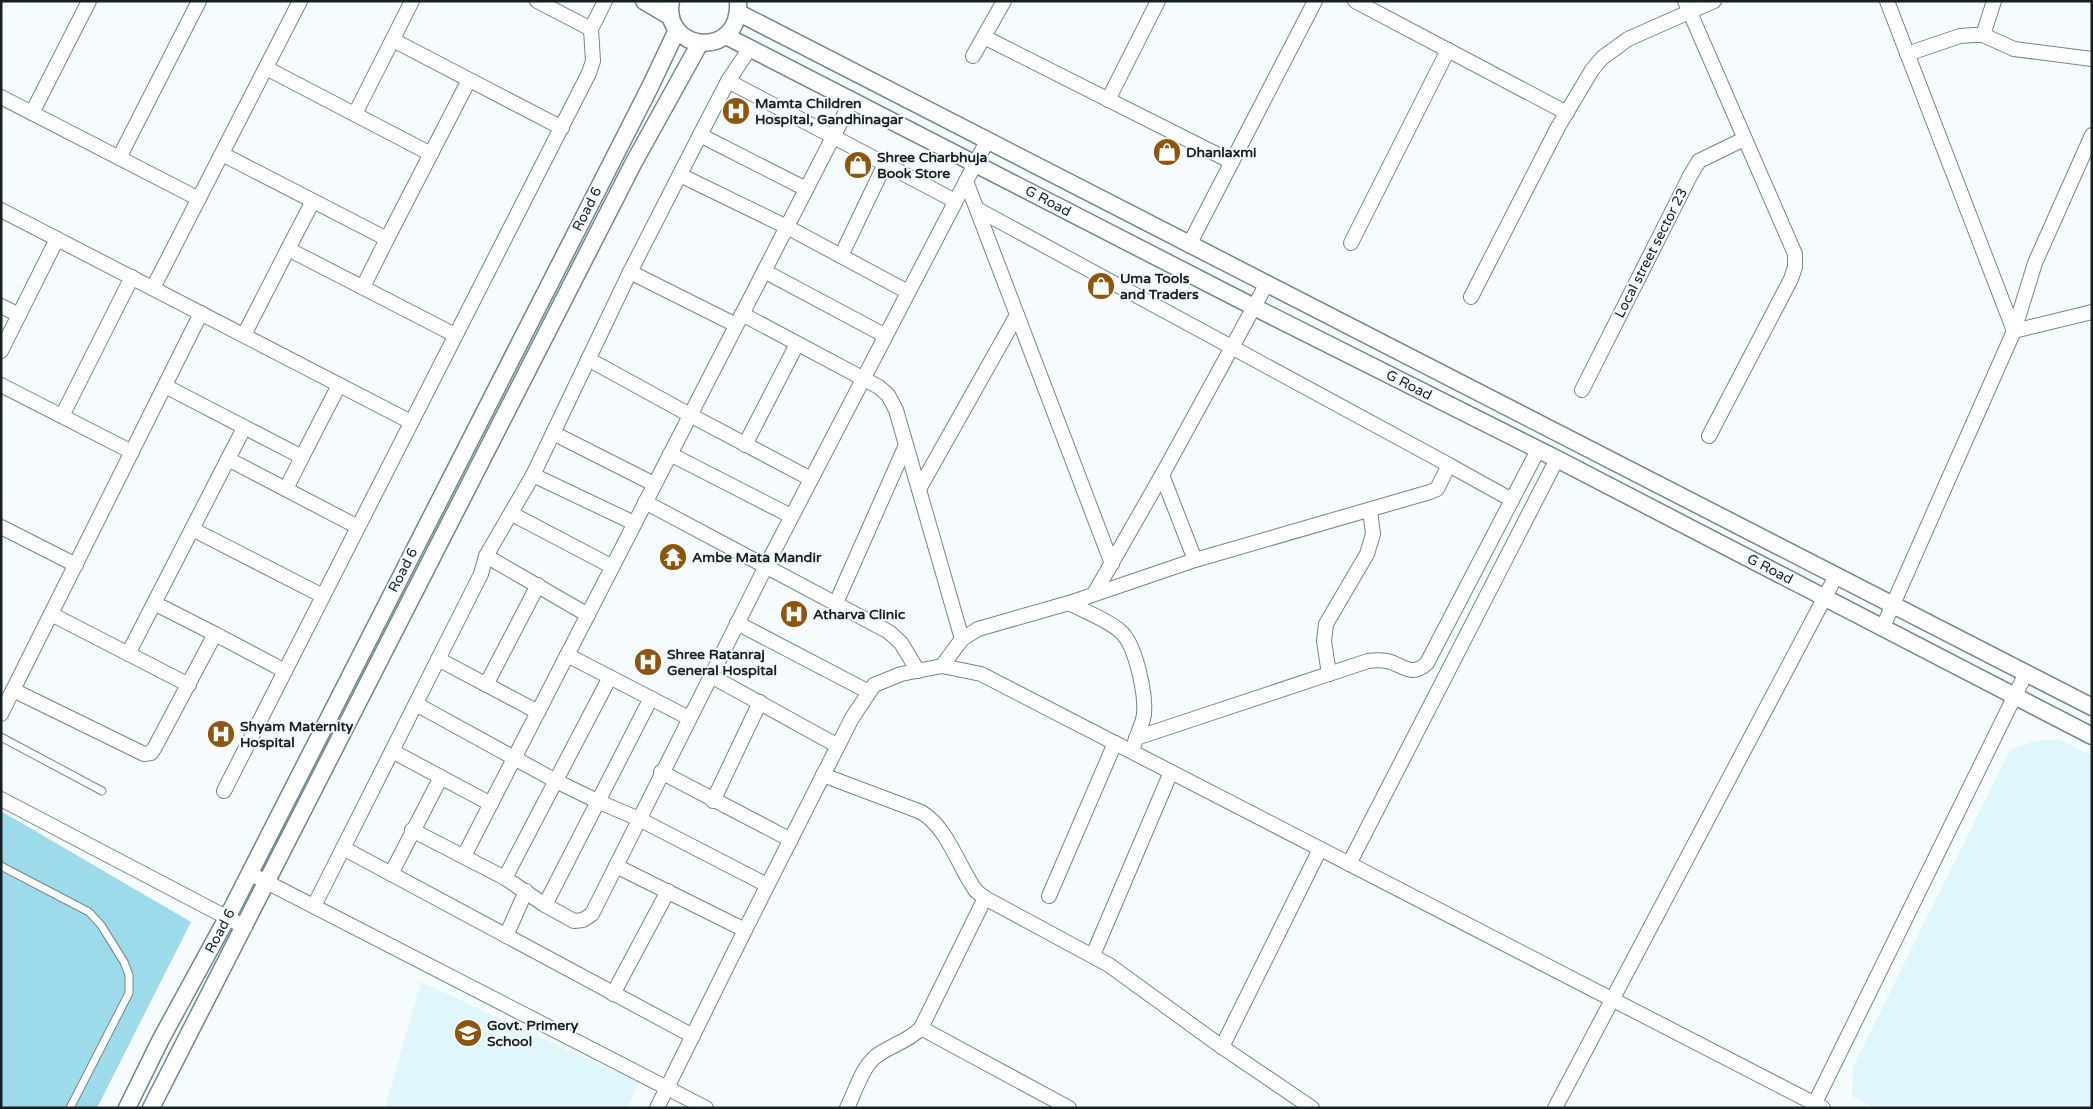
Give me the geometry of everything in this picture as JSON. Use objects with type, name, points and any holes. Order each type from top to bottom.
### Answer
[{"type":"street","points":[[32,113],[89,1]]},
{"type":"street","points":[[119,158],[199,1]]},
{"type":"street","points":[[153,288],[300,1]]},
{"type":"street","points":[[355,114],[412,1]]},
{"type":"street","points":[[537,1],[591,29]]},
{"type":"street","points":[[224,791],[589,73],[593,60],[591,29],[605,1]]},
{"type":"street","points":[[644,1],[673,16],[687,39],[700,44],[714,42],[726,36],[735,26],[739,7]]},
{"type":"street","points":[[973,56],[1004,1]]},
{"type":"street","points":[[1108,100],[1158,1]]},
{"type":"street","points":[[1189,245],[1315,1]]},
{"type":"street","points":[[1355,1],[1567,113]]},
{"type":"street","points":[[1471,297],[1567,113],[1592,70],[1602,58],[1628,39],[1687,6],[1714,1]]},
{"type":"street","points":[[1886,1],[2014,331]]},
{"type":"street","points":[[1983,35],[1994,1]]},
{"type":"street","points":[[1687,6],[1795,254],[1795,267],[1709,436]]},
{"type":"street","name":"G Road","points":[[739,7],[987,142],[2092,707]]},
{"type":"street","name":"Road 6","points":[[127,1108],[161,1039],[227,918],[649,89],[673,16]]},
{"type":"street","points":[[1907,54],[1960,36],[1983,35],[2014,49],[2092,59]]},
{"type":"street","name":"G Road","points":[[726,36],[1254,307],[1557,458],[2092,736]]},
{"type":"street","points":[[984,37],[1232,162]]},
{"type":"street","points":[[393,40],[562,128]]},
{"type":"street","name":"Road 6","points":[[152,1108],[634,162],[700,44]]},
{"type":"street","points":[[314,906],[482,574],[486,556],[533,475],[630,272],[728,81],[750,48]]},
{"type":"street","points":[[1351,243],[1448,50]]},
{"type":"street","points":[[266,68],[431,154]]},
{"type":"street","points":[[363,287],[469,80]]},
{"type":"street","points":[[728,81],[956,201]]},
{"type":"street","points":[[1,97],[199,199]]},
{"type":"street","points":[[464,856],[588,615],[611,566],[852,100]]},
{"type":"street","points":[[700,135],[806,189]]},
{"type":"street","points":[[1883,627],[1894,606],[2014,331],[2035,263],[2092,135]]},
{"type":"street","name":"Local street sector 23","points":[[1582,390],[1691,174],[1700,161],[1744,139]]},
{"type":"street","points":[[412,830],[505,878],[545,905],[574,921],[583,920],[592,914],[661,772],[791,516],[884,335],[987,142]]},
{"type":"street","points":[[222,154],[387,239]]},
{"type":"street","points":[[840,256],[885,164]]},
{"type":"street","points":[[680,176],[787,227],[908,292]]},
{"type":"street","points":[[966,181],[1112,564]]},
{"type":"street","points":[[244,335],[313,201]]},
{"type":"street","points":[[977,209],[1512,500]]},
{"type":"street","points":[[1,210],[411,422]]},
{"type":"street","points":[[1,351],[57,239]]},
{"type":"street","points":[[288,249],[455,335]]},
{"type":"street","points":[[764,271],[884,335]]},
{"type":"street","points":[[630,272],[797,344],[879,387],[888,395],[896,410],[962,639]]},
{"type":"street","points":[[62,416],[132,277]]},
{"type":"street","points":[[1094,594],[1162,475],[1266,285]]},
{"type":"street","points":[[1,306],[19,315]]},
{"type":"street","points":[[2014,331],[2092,312]]},
{"type":"street","points":[[1,714],[201,313]]},
{"type":"street","points":[[919,488],[1017,315]]},
{"type":"street","points":[[745,444],[797,344]]},
{"type":"street","points":[[588,359],[811,479]]},
{"type":"street","points":[[286,489],[339,384]]},
{"type":"street","points":[[1,385],[132,452]]},
{"type":"street","points":[[165,386],[302,457]]},
{"type":"street","points":[[128,654],[244,428]]},
{"type":"street","points":[[553,433],[654,484]]},
{"type":"street","points":[[836,603],[906,445]]},
{"type":"street","points":[[1136,738],[1368,661],[1390,662],[1405,669],[1414,670],[1422,668],[1427,663],[1538,450]]},
{"type":"street","points":[[670,454],[791,516]]},
{"type":"street","points":[[1349,864],[1557,458]]},
{"type":"street","points":[[228,459],[358,526]]},
{"type":"street","points":[[942,666],[962,639],[978,629],[1069,603],[1195,560],[1437,489],[1449,465]]},
{"type":"street","points":[[533,475],[634,523]]},
{"type":"street","points":[[1162,475],[1195,560]]},
{"type":"street","points":[[645,502],[889,632],[901,643],[918,671]]},
{"type":"street","points":[[1329,674],[1324,640],[1326,624],[1368,554],[1373,534],[1370,510]]},
{"type":"street","points":[[512,514],[611,566]]},
{"type":"street","points":[[192,529],[322,596]]},
{"type":"street","points":[[2,530],[76,565]]},
{"type":"street","points":[[486,556],[588,615]]},
{"type":"street","points":[[1555,1108],[1836,576]]},
{"type":"street","points":[[486,685],[538,585]]},
{"type":"street","points":[[154,603],[285,670]]},
{"type":"street","points":[[1069,603],[1119,629],[1127,637],[1132,649],[1144,705],[1144,718],[1132,752]]},
{"type":"street","points":[[51,614],[188,686]]},
{"type":"street","points":[[737,623],[869,692]]},
{"type":"street","points":[[14,690],[144,754],[151,752],[155,747],[215,634]]},
{"type":"street","points":[[567,655],[690,718]]},
{"type":"street","points":[[438,659],[538,712]]},
{"type":"street","points":[[657,1108],[744,930],[852,718],[874,686],[901,674],[942,666],[981,674],[1819,1106],[2026,673]]},
{"type":"street","points":[[711,676],[838,746]]},
{"type":"street","points":[[505,878],[610,677]]},
{"type":"street","points":[[545,905],[651,698]]},
{"type":"street","points":[[714,801],[760,702]]},
{"type":"street","points":[[416,704],[556,781],[639,819],[767,885]]},
{"type":"street","points":[[1049,896],[1115,743]]},
{"type":"street","points":[[392,751],[491,804]]},
{"type":"street","points":[[661,772],[790,840]]},
{"type":"street","points":[[1093,955],[1172,772]]},
{"type":"street","points":[[823,775],[921,812],[931,818],[939,827],[966,878],[976,891],[985,898],[1109,965],[1296,1103],[1312,1108]]},
{"type":"street","points":[[391,874],[441,777]]},
{"type":"street","points":[[1,800],[245,926]]},
{"type":"street","points":[[342,848],[693,1036]]},
{"type":"street","points":[[1222,1047],[1320,849]]},
{"type":"street","points":[[616,866],[744,930]]},
{"type":"street","points":[[249,873],[706,1108]]},
{"type":"street","points":[[506,936],[526,891]]},
{"type":"street","points":[[613,994],[668,891]]},
{"type":"street","points":[[847,1108],[869,1064],[876,1056],[908,1039],[921,1028],[985,898]]},
{"type":"street","points":[[921,1028],[1069,1108]]},
{"type":"lane","points":[[1,736],[102,791]]},
{"type":"lane","points":[[1,866],[89,912],[101,926],[124,962],[129,975],[129,993],[70,1108]]},
{"type":"shaded area","points":[[2059,739],[2092,756],[2092,1108],[1875,1108],[1852,1096],[1853,1067],[2010,750],[2035,741]]},
{"type":"shaded area","points":[[1,811],[191,922],[97,1108],[1,1108]]},
{"type":"shaded area","name":"Govt. Primery School","points":[[421,982],[639,1083],[627,1108],[385,1108]]},
{"type":"place","name":"Mamta Children Hospital, Gandhinagar","points":[[736,111]]},
{"type":"place","name":"Dhanlaxmi","points":[[1167,152]]},
{"type":"place","name":"Shree Charbhuja Book Store","points":[[858,165]]},
{"type":"place","name":"Uma Tools and Traders","points":[[1101,286]]},
{"type":"place","name":"Ambe Mata Mandir","points":[[673,557]]},
{"type":"place","name":"Atharva Clinic","points":[[794,614]]},
{"type":"place","name":"Shree Ratanraj General Hospital","points":[[648,662]]},
{"type":"place","name":"Shyam Maternity Hospital","points":[[221,734]]},
{"type":"place","name":"Govt. Primery School","points":[[468,1033]]}]
